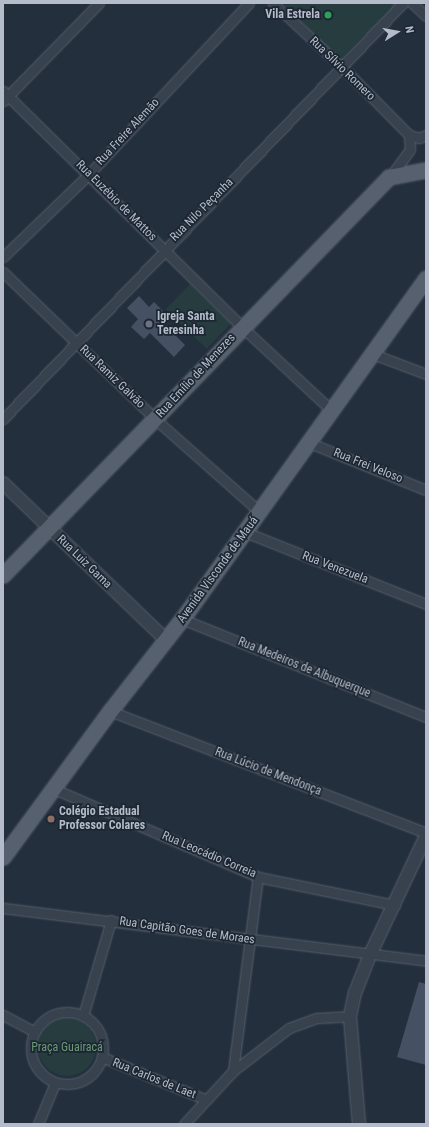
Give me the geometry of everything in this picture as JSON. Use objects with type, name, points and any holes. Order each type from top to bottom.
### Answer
[{"type":"main road","points":[[389,177],[426,170]]},
{"type":"main road","name":"Rua Emílio de Menezes","points":[[3,575],[389,177]]},
{"type":"main road","name":"Avenida Visconde de Mauá","points":[[3,857],[110,711],[182,619],[310,443],[426,278]]},
{"type":"street","points":[[5,96],[98,3]]},
{"type":"street","name":"Rua Freire Alemão","points":[[3,257],[88,174],[249,3]]},
{"type":"street","name":"Rua Sílvio Romero","points":[[273,3],[343,68],[409,135]]},
{"type":"street","name":"Rua Nilo Peçanha","points":[[3,420],[164,249],[343,68],[403,3]]},
{"type":"street","points":[[412,3],[426,16]]},
{"type":"street","name":"Rua Euzébio de Mattos","points":[[5,96],[88,174],[242,327],[332,410]]},
{"type":"street","points":[[409,135],[419,138],[426,136]]},
{"type":"street","name":"Rua Emílio de Menezes","points":[[389,177],[410,149],[409,135]]},
{"type":"street","name":"Rua Ramiz Galvão","points":[[3,272],[155,419],[260,512]]},
{"type":"street","points":[[373,354],[426,374]]},
{"type":"street","name":"Rua Frei Veloso","points":[[310,443],[426,490]]},
{"type":"street","name":"Rua Luiz Gama","points":[[3,483],[49,529],[166,640]]},
{"type":"street","name":"Rua Venezuela","points":[[245,532],[426,604]]},
{"type":"street","name":"Rua Medeiros de Albuquerque","points":[[182,619],[426,717]]},
{"type":"street","name":"Rua Lúcio de Mendonça","points":[[110,711],[426,833]]},
{"type":"street","name":"Rua Leocádio Correia","points":[[54,789],[258,877],[395,905]]},
{"type":"street","points":[[359,1124],[350,1016],[355,993],[370,955],[395,905],[426,836]]},
{"type":"street","points":[[233,1071],[258,877]]},
{"type":"street","name":"Rua Capitão Goes de Moraes","points":[[3,908],[111,920],[249,940],[426,961]]},
{"type":"street","points":[[83,1016],[111,920]]},
{"type":"street","points":[[72,1013],[83,1016],[93,1023],[99,1034],[102,1057],[97,1068],[84,1080],[67,1085],[56,1083],[45,1077],[34,1062],[31,1044],[34,1032],[41,1023],[56,1014],[72,1013]]},
{"type":"street","points":[[3,1015],[34,1032]]},
{"type":"street","points":[[184,1124],[233,1071],[289,1028],[317,1018],[350,1016]]},
{"type":"street","name":"Rua Carlos de Laet","points":[[102,1057],[206,1100]]},
{"type":"street","points":[[38,1124],[56,1083]]},
{"type":"green space","points":[[283,3],[398,3],[340,60]]},
{"type":"green space","points":[[190,284],[231,324],[207,349],[166,309]]},
{"type":"green space","name":"Praça Guairacá","points":[[61,1018],[73,1018],[88,1026],[96,1041],[96,1053],[88,1068],[73,1076],[61,1076],[46,1068],[38,1053],[38,1041],[46,1026]]},
{"type":"building","name":"Igreja Santa Teresinha","points":[[139,296],[149,307],[154,302],[167,315],[161,321],[185,345],[174,357],[150,333],[144,339],[131,327],[138,319],[127,308]]},
{"type":"building","points":[[419,982],[426,984],[426,1065],[397,1057]]},
{"type":"place","name":"Vila Estrela","points":[[328,15]]},
{"type":"place","name":"Igreja Santa Teresinha","points":[[149,324]]},
{"type":"place","name":"Colégio Estadual Professor Colares","points":[[51,819]]}]
